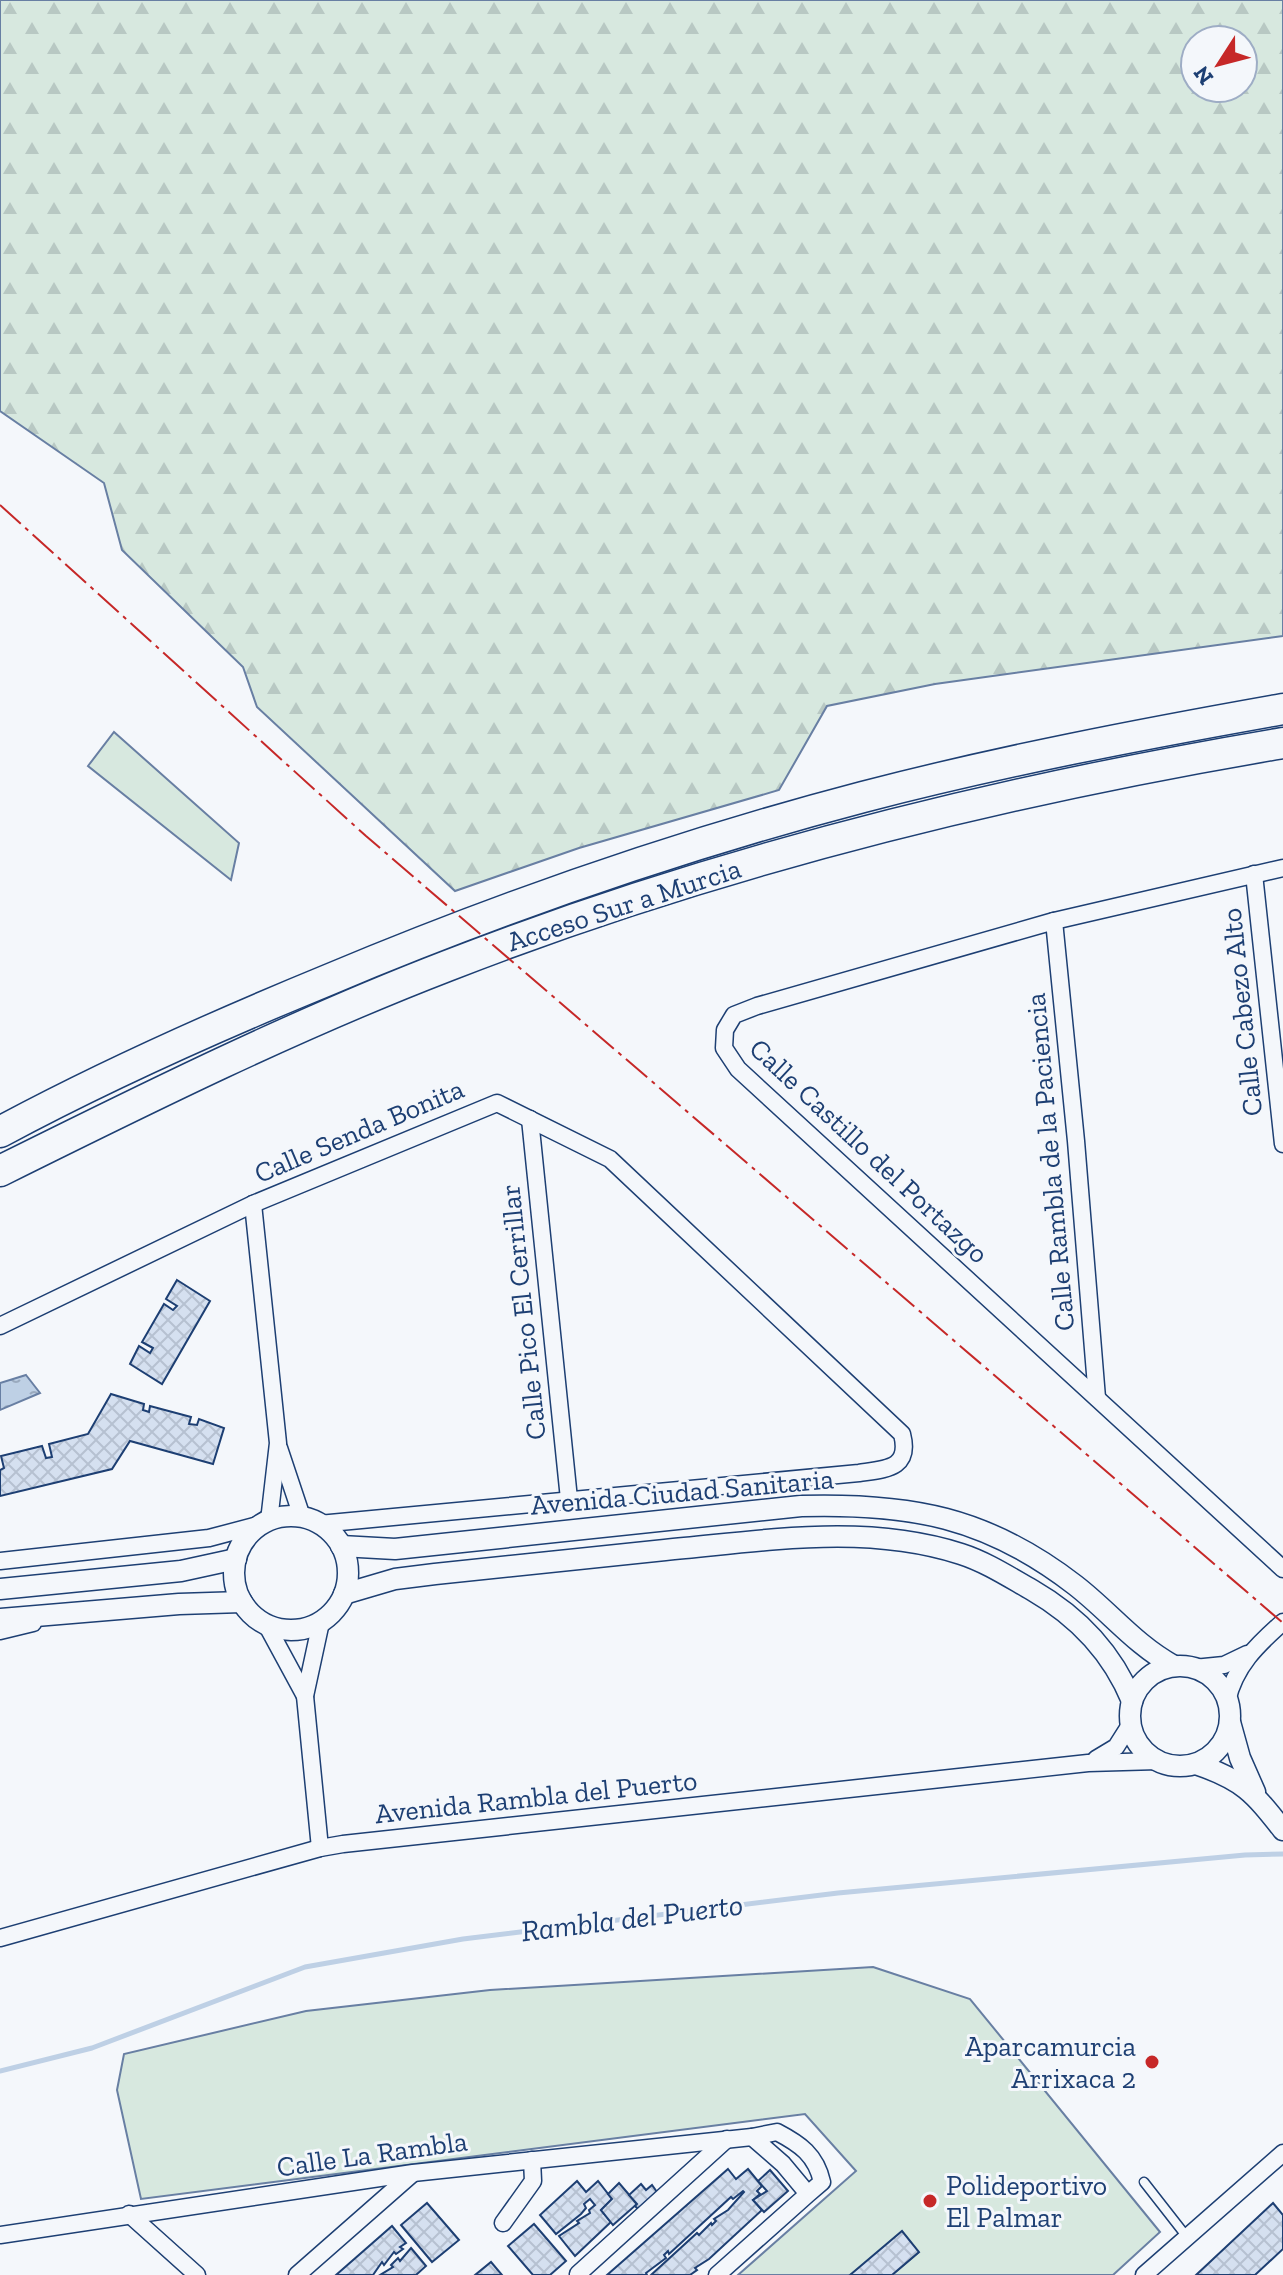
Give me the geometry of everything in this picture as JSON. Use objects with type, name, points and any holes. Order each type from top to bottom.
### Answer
[{"type":"highway","name":"Acceso Sur a Murcia","points":[[4,1129],[220,1024],[432,936],[602,875],[861,797],[1059,751],[1283,709]]},
{"type":"highway","name":"Acceso Sur a Murcia","points":[[0,1171],[268,1042],[446,966],[538,932],[694,880],[967,806],[1068,783],[1283,743]]},
{"type":"highway","points":[[0,1194],[43,1169],[118,1112]]},
{"type":"street","name":"Calle Castillo del Portazgo","points":[[1283,868],[1054,921],[734,1015],[725,1030],[724,1048],[738,1069],[1283,1569]]},
{"type":"street","name":"Calle Cabezo Alto","points":[[1254,874],[1283,1144]]},
{"type":"street","name":"Calle Rambla de la Paciencia","points":[[1054,921],[1097,1398]]},
{"type":"street","name":"Calle Senda Bonita","points":[[0,1326],[253,1204],[497,1103],[610,1159],[902,1434],[906,1449],[901,1461],[889,1469],[569,1499]]},
{"type":"street","name":"Calle Pico El Cerrillar","points":[[530,1119],[569,1499]]},
{"type":"street","points":[[253,1204],[278,1443],[266,1522],[246,1539],[236,1559],[234,1574],[242,1602],[252,1615],[282,1630],[298,1630],[321,1622],[338,1605],[344,1594],[348,1570],[341,1546],[310,1520],[278,1443]]},
{"type":"street","points":[[0,1561],[209,1538],[284,1517],[310,1520],[569,1499]]},
{"type":"street","name":"Avenida Ciudad Sanitaria","points":[[341,1546],[395,1549],[801,1506],[851,1505],[916,1510],[973,1527],[1032,1556],[1076,1585],[1136,1642],[1184,1667]]},
{"type":"street","name":"Avenida Ciudad Sanitaria","points":[[344,1594],[395,1579],[435,1574],[804,1537],[868,1536],[906,1540],[964,1555],[1018,1582],[1062,1610],[1081,1625],[1106,1653],[1125,1683],[1132,1701]]},
{"type":"street","points":[[0,1589],[181,1571],[236,1559]]},
{"type":"street","points":[[0,1619],[179,1604],[242,1602]]},
{"type":"street","points":[[0,1631],[72,1613]]},
{"type":"street","points":[[320,1848],[305,1696],[321,1622]]},
{"type":"street","points":[[1227,1701],[1234,1677],[1252,1651],[1283,1622]]},
{"type":"street","points":[[266,1624],[305,1696]]},
{"type":"street","points":[[1230,1722],[1215,1752],[1196,1764],[1177,1766],[1158,1761],[1140,1746],[1130,1725],[1132,1701],[1143,1681],[1152,1674],[1184,1667],[1224,1665],[1252,1651]]},
{"type":"street","points":[[1184,1667],[1215,1680],[1227,1701],[1245,1772],[1264,1806]]},
{"type":"street","name":"Avenida Rambla del Puerto","points":[[1088,1763],[1116,1747],[1130,1725]]},
{"type":"street","name":"Avenida Rambla del Puerto","points":[[0,1938],[320,1848],[1088,1763],[1158,1761]]},
{"type":"street","points":[[1196,1764],[1237,1780],[1283,1830]]},
{"type":"street","name":"Calle La Rambla","points":[[0,2235],[413,2173],[777,2132],[801,2144],[818,2165],[822,2182],[808,2194]]},
{"type":"street","points":[[717,2275],[808,2194],[783,2164],[752,2137]]},
{"type":"street","points":[[578,2274],[727,2139]]},
{"type":"street","points":[[1144,2275],[1283,2153]]},
{"type":"street","points":[[503,2223],[533,2181],[532,2160]]},
{"type":"street","points":[[297,2275],[413,2173]]},
{"type":"street","points":[[129,2214],[195,2275]]},
{"type":"lane","points":[[1144,2182],[1187,2237]]},
{"type":"green space","points":[[0,0],[1283,0],[1283,636],[935,684],[827,706],[779,790],[579,848],[455,891],[257,707],[243,667],[122,550],[104,483],[0,411]]},
{"type":"green space","points":[[114,732],[239,843],[231,880],[88,766]]},
{"type":"green space","points":[[873,1967],[970,1999],[1160,2232],[1113,2275],[892,2275],[919,2252],[850,2275],[738,2275],[856,2171],[805,2114],[141,2199],[117,2090],[124,2054],[306,2011],[490,1990]]},
{"type":"water","points":[[26,1375],[40,1393],[0,1410],[0,1383]]},
{"type":"building","points":[[177,1280],[210,1301],[162,1384],[130,1364],[139,1346],[150,1353],[153,1348],[142,1342],[164,1304],[173,1310],[177,1306],[166,1299]]},
{"type":"building","points":[[111,1394],[144,1404],[143,1410],[149,1412],[150,1406],[191,1417],[189,1424],[197,1425],[199,1419],[224,1428],[213,1464],[130,1441],[112,1469],[0,1496],[0,1470],[4,1468],[1,1456],[42,1446],[46,1458],[52,1457],[49,1444],[88,1434]]},
{"type":"building","points":[[728,2169],[736,2179],[748,2169],[762,2186],[757,2191],[760,2194],[753,2200],[762,2210],[695,2268],[697,2270],[690,2275],[651,2275],[697,2233],[699,2235],[712,2225],[716,2221],[714,2219],[728,2210],[743,2191],[733,2199],[731,2197],[669,2254],[668,2251],[664,2255],[666,2258],[647,2275],[607,2275]]},
{"type":"building","points":[[770,2170],[788,2191],[764,2212],[753,2200],[767,2191],[758,2181]]},
{"type":"building","points":[[577,2181],[586,2192],[598,2181],[612,2199],[601,2210],[611,2222],[575,2256],[559,2236],[590,2213],[589,2210],[595,2205],[590,2199],[584,2204],[586,2208],[581,2214],[556,2234],[540,2215]]},
{"type":"building","points":[[619,2183],[637,2204],[613,2225],[601,2210],[612,2199],[608,2194]]},
{"type":"building","points":[[641,2184],[646,2190],[652,2185],[657,2192],[638,2209],[629,2195]]},
{"type":"building","points":[[427,2203],[459,2240],[432,2262],[401,2225]]},
{"type":"building","points":[[1273,2203],[1283,2215],[1283,2249],[1255,2275],[1196,2275]]},
{"type":"building","points":[[534,2224],[566,2261],[550,2275],[533,2275],[508,2246]]},
{"type":"building","points":[[392,2226],[406,2243],[400,2247],[403,2249],[396,2254],[394,2252],[384,2265],[382,2262],[373,2275],[336,2275]]},
{"type":"building","points":[[902,2231],[919,2252],[892,2275],[850,2275]]},
{"type":"building","points":[[411,2248],[426,2266],[416,2275],[380,2275],[393,2267],[391,2265],[398,2258],[400,2261]]},
{"type":"building","points":[[491,2262],[502,2275],[475,2275]]},
{"type":"waterway","name":"Rambla del Puerto","points":[[0,2071],[92,2048],[305,1967],[463,1939],[838,1893],[1283,1854]]},
{"type":"power","points":[[0,505],[366,836],[1283,1623]]},
{"type":"place","name":"Aparcamurcia Arrixaca 2","points":[[1152,2062]]},
{"type":"place","name":"Polideportivo El Palmar","points":[[930,2201]]}]
